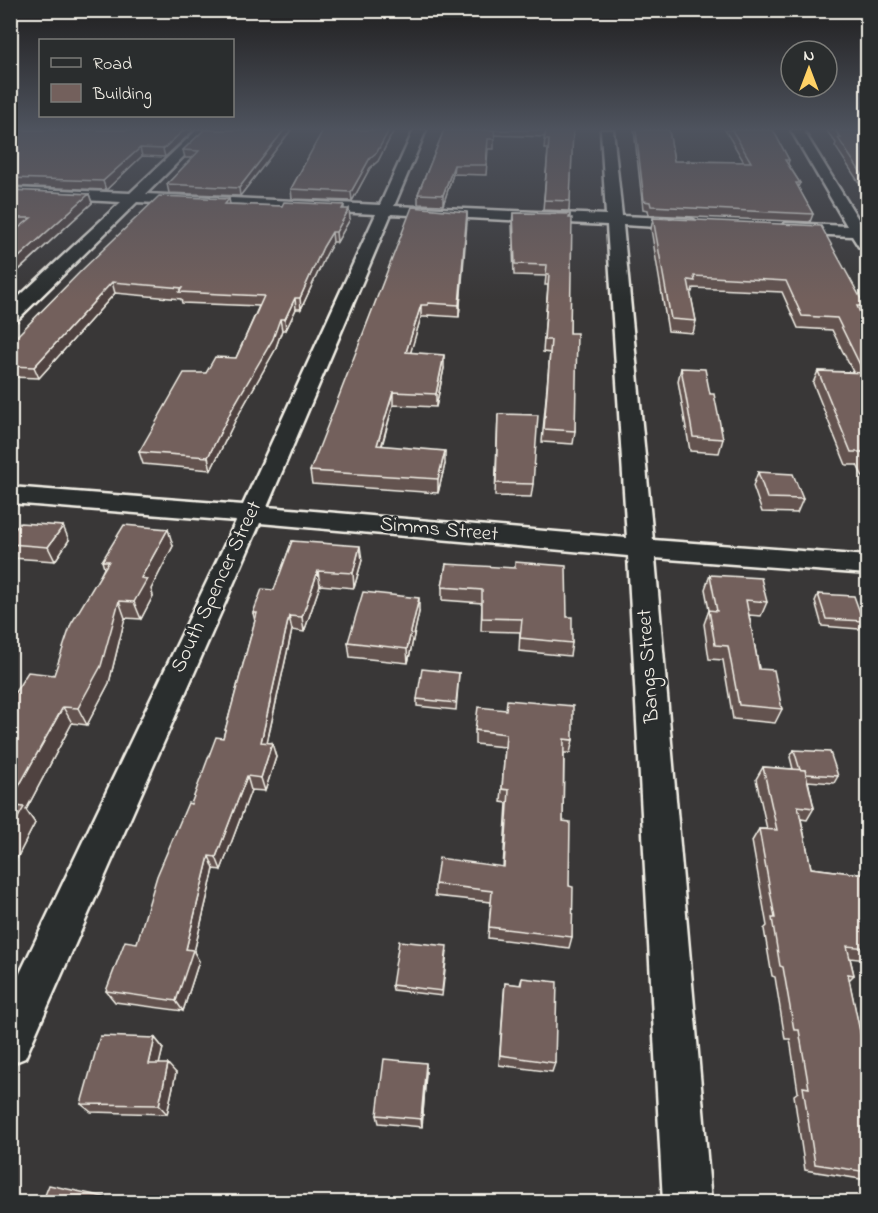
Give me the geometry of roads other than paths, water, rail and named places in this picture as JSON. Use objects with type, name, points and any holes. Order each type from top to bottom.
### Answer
[{"type":"street","points":[[10,316],[146,187]]},
{"type":"street","name":"South Spencer Street","points":[[10,1043],[396,187]]},
{"type":"street","name":"Bangs Street","points":[[611,187],[641,548],[687,1203]]},
{"type":"street","points":[[833,187],[862,231],[867,249]]},
{"type":"street","points":[[10,192],[704,224]]},
{"type":"street","points":[[774,227],[862,231]]},
{"type":"street","name":"Simms Street","points":[[10,495],[867,565]]}]
